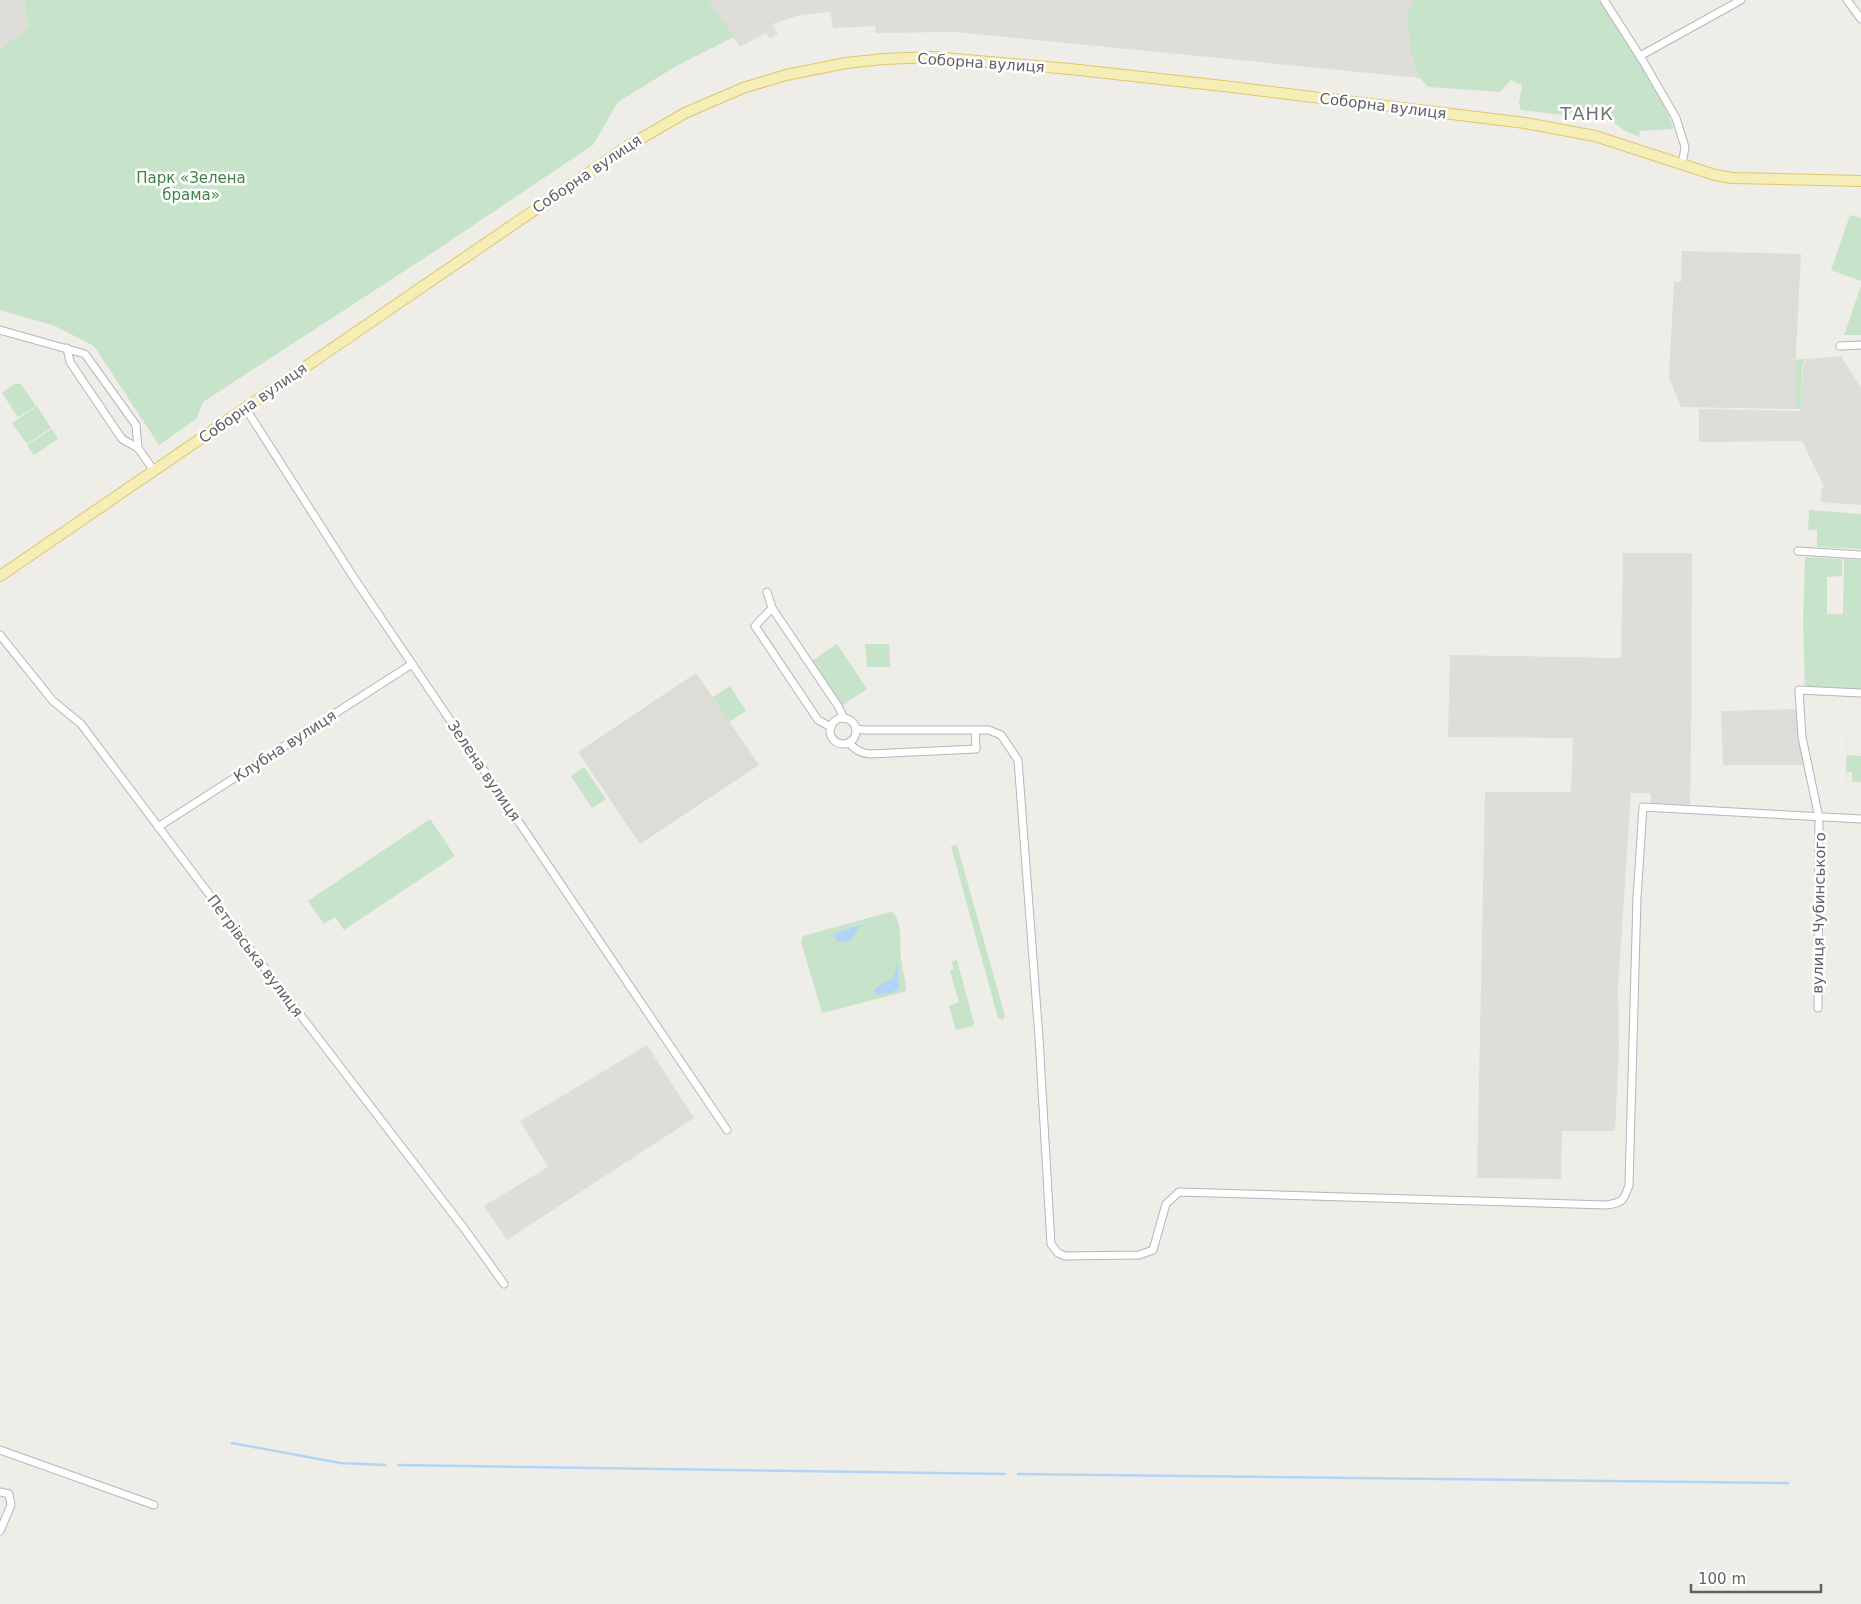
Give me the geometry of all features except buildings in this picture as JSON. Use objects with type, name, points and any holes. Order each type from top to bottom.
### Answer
[{"type":"main road","name":"Соборна вулиця","points":[[0,576],[246,409],[450,267],[658,127],[702,104],[743,88],[786,75],[839,64],[884,59],[932,57],[1060,68],[1568,130],[1611,141],[1682,165],[1732,178],[1861,181]]},
{"type":"street","points":[[1604,0],[1660,89],[1681,129],[1685,147],[1682,165]]},
{"type":"street","points":[[1640,56],[1741,0]]},
{"type":"street","points":[[1847,0],[1861,19]]},
{"type":"street","points":[[0,330],[85,354],[136,425],[138,448]]},
{"type":"street","points":[[1840,346],[1861,345]]},
{"type":"street","points":[[67,348],[70,362],[122,439],[138,448],[154,471]]},
{"type":"street","name":"Зелена вулиця","points":[[246,409],[354,578],[726,1130]]},
{"type":"street","points":[[1798,551],[1861,555]]},
{"type":"street","points":[[767,592],[772,608],[838,706],[844,718]]},
{"type":"street","points":[[772,608],[755,626],[818,720],[831,727]]},
{"type":"street","name":"Петрівська вулиця","points":[[0,635],[53,701],[80,724],[466,1231],[504,1284]]},
{"type":"street","name":"Клубна вулиця","points":[[158,827],[412,664]]},
{"type":"street","name":"вулиця Чубинського","points":[[1818,1008],[1820,818],[1802,737],[1799,690],[1861,693]]},
{"type":"street","points":[[844,718],[852,721],[856,729],[855,737],[849,743],[840,744],[833,739],[830,731],[836,720],[844,718]]},
{"type":"street","points":[[856,729],[989,730],[1001,735],[1018,760],[1038,1028],[1051,1244],[1058,1253],[1065,1256],[1139,1255],[1153,1250],[1166,1204],[1178,1192],[1606,1205],[1619,1203],[1626,1197],[1629,1185],[1637,898],[1643,807],[1861,820]]},
{"type":"street","points":[[849,743],[861,753],[870,754],[976,749],[975,730]]},
{"type":"street","points":[[0,1450],[154,1505]]},
{"type":"street","points":[[0,1492],[9,1494],[11,1505],[0,1531]]},
{"type":"shaded area","points":[[0,0],[24,0],[28,27],[0,50]]},
{"type":"shaded area","points":[[709,0],[1414,0],[1407,15],[1410,51],[1420,78],[955,32],[876,33],[875,26],[833,28],[830,12],[800,15],[772,24],[778,34],[770,39],[766,33],[740,47]]},
{"type":"shaded area","points":[[1682,251],[1801,254],[1796,352],[1796,409],[1681,407],[1669,378],[1674,282],[1681,282]]},
{"type":"shaded area","points":[[1841,356],[1861,388],[1861,505],[1821,502],[1821,490],[1824,487],[1802,441],[1699,442],[1699,409],[1801,411],[1803,368],[1806,359]]},
{"type":"shaded area","points":[[1623,553],[1692,553],[1691,746],[1690,805],[1651,803],[1651,793],[1631,793],[1618,989],[1619,1048],[1615,1131],[1562,1131],[1561,1179],[1477,1178],[1485,792],[1571,792],[1573,738],[1448,737],[1450,655],[1621,658]]},
{"type":"shaded area","points":[[696,673],[759,765],[640,844],[578,752]]},
{"type":"shaded area","points":[[1795,709],[1804,765],[1723,765],[1721,711]]},
{"type":"shaded area","points":[[647,1045],[694,1118],[507,1240],[484,1206],[548,1167],[520,1121]]},
{"type":"green space","name":"Парк «Зелена брама»","points":[[24,0],[709,0],[734,37],[678,65],[618,102],[593,145],[429,255],[203,402],[196,419],[159,445],[94,346],[55,326],[0,310],[0,50],[28,27]]},
{"type":"green space","points":[[1414,0],[1600,0],[1658,94],[1673,125],[1673,129],[1640,131],[1639,137],[1625,131],[1597,109],[1590,108],[1562,115],[1521,110],[1519,103],[1522,85],[1511,80],[1500,92],[1428,87],[1420,78],[1410,51],[1407,15]]},
{"type":"green space","points":[[1850,215],[1861,218],[1861,281],[1831,270]]},
{"type":"green space","points":[[1861,286],[1861,335],[1844,335]]},
{"type":"green space","points":[[1805,359],[1802,368],[1801,409],[1796,409],[1796,361]]},
{"type":"green space","points":[[14,384],[21,384],[36,406],[18,417],[2,393]]},
{"type":"green space","points":[[37,406],[51,428],[27,444],[12,423]]},
{"type":"green space","points":[[52,429],[58,439],[34,455],[27,445]]},
{"type":"green space","points":[[1809,510],[1861,514],[1861,549],[1817,547],[1817,530],[1808,530]]},
{"type":"green space","points":[[1805,557],[1842,559],[1842,576],[1827,577],[1827,614],[1843,614],[1844,559],[1861,560],[1861,690],[1805,687],[1803,622]]},
{"type":"green space","points":[[837,644],[867,689],[843,705],[812,661]]},
{"type":"green space","points":[[865,644],[889,644],[890,667],[867,667]]},
{"type":"green space","points":[[730,686],[746,711],[729,722],[713,697]]},
{"type":"green space","points":[[1846,755],[1861,756],[1861,782],[1852,782],[1852,772],[1847,772],[1846,784]]},
{"type":"green space","points":[[584,767],[606,799],[592,808],[571,776]]},
{"type":"green space","points":[[430,819],[455,856],[344,930],[335,917],[324,924],[308,901]]},
{"type":"green space","points":[[957,845],[1005,1016],[1003,1020],[998,1018],[951,846]]},
{"type":"green space","points":[[890,912],[894,913],[899,924],[901,959],[906,990],[822,1013],[801,941],[803,936]]},
{"type":"green space","points":[[957,960],[974,1023],[973,1026],[956,1030],[949,1006],[959,1002],[950,971],[954,969],[952,961]]},
{"type":"water","points":[[875,921],[859,927],[851,941],[838,942],[833,935],[837,932]]},
{"type":"water","points":[[897,964],[899,989],[876,995],[874,992],[875,988],[893,978]]},
{"type":"waterway","points":[[232,1443],[340,1463],[385,1465]]},
{"type":"waterway","points":[[398,1465],[1005,1474]]},
{"type":"waterway","points":[[1018,1474],[1788,1483]]},
{"type":"district","name":"ТАНК","points":[[1587,114]]}]
